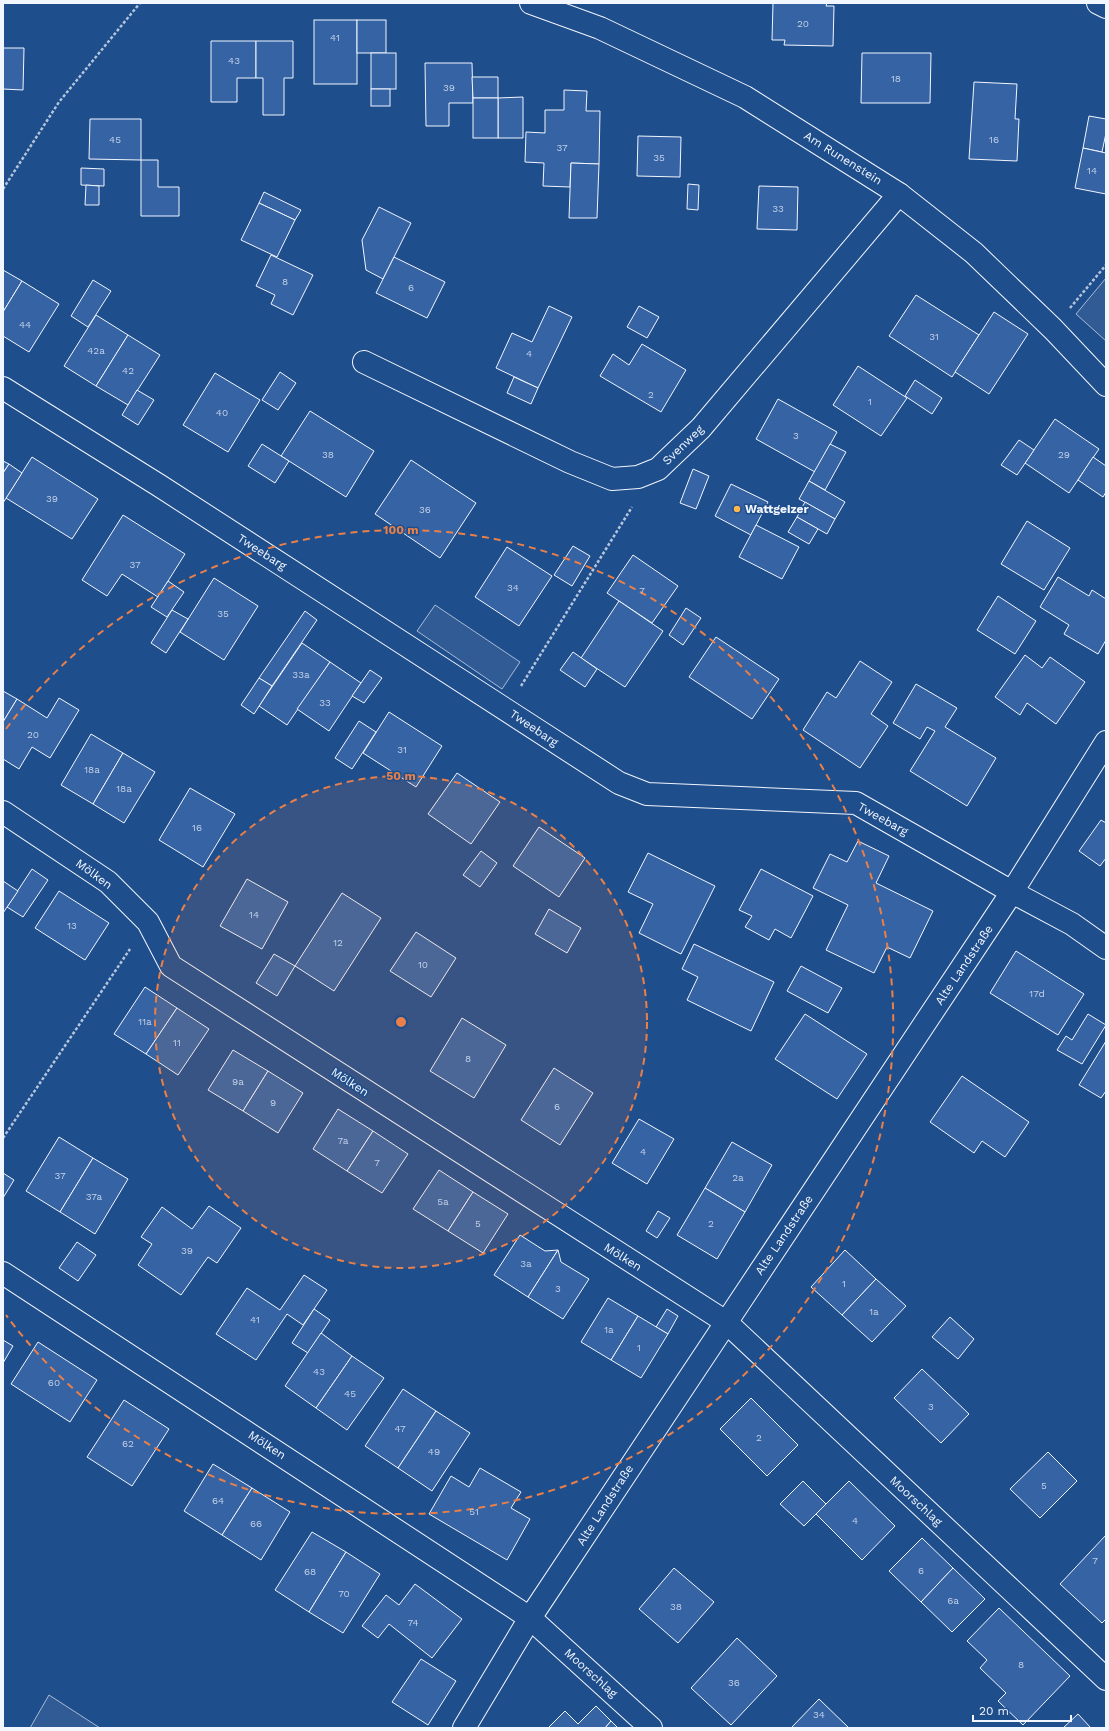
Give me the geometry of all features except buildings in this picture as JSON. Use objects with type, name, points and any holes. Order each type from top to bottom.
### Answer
[{"type":"street","name":"Am Runenstein","points":[[531,3],[600,28],[745,97],[899,194],[974,254],[1053,328],[1106,385]]},
{"type":"street","points":[[1098,3],[1106,7]]},
{"type":"street","name":"Svenweg","points":[[364,362],[570,462],[612,479],[638,477],[658,469],[701,428],[899,194]]},
{"type":"street","name":"Tweebarg","points":[[3,388],[160,486],[593,768],[619,783],[647,794],[856,803],[1012,892],[1072,924],[1106,948]]},
{"type":"street","name":"Alte Landstraße","points":[[464,1728],[530,1618],[1012,892],[1106,742]]},
{"type":"street","name":"Mölken","points":[[3,812],[108,882],[148,922],[171,966],[726,1322]]},
{"type":"street","name":"Mölken","points":[[3,1272],[530,1618]]},
{"type":"street","name":"Moorschlag","points":[[726,1322],[1106,1679]]},
{"type":"street","name":"Moorschlag","points":[[530,1618],[651,1728]]},
{"type":"path","points":[[3,188],[59,102],[140,3]]},
{"type":"path","points":[[1053,328],[1106,265]]},
{"type":"path","points":[[506,710],[641,493],[638,477]]},
{"type":"path","points":[[3,1138],[148,922]]},
{"type":"shaded area","points":[[1106,278],[1106,341],[1076,314]]},
{"type":"shaded area","points":[[435,605],[520,662],[502,689],[417,631]]},
{"type":"shaded area","points":[[49,1695],[100,1728],[30,1728]]},
{"type":"place","name":"Wattgeizer","points":[[737,509]]}]
